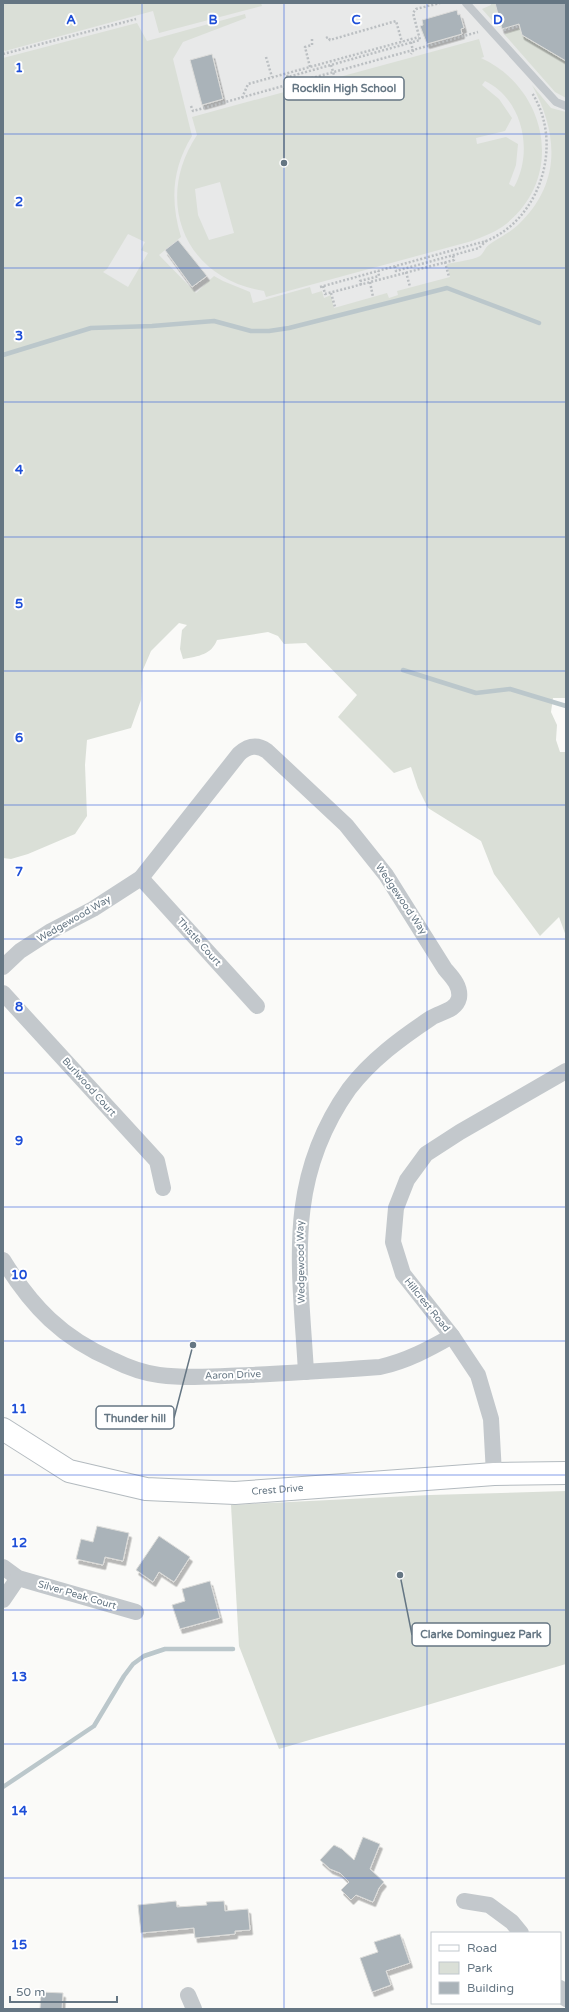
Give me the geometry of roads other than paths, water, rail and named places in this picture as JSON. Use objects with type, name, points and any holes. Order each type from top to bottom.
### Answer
[{"type":"street","name":"Wedgewood Way","points":[[3,967],[20,951],[51,931],[93,909],[141,878],[239,754],[248,748],[258,747],[267,751],[346,825],[386,875],[458,988],[459,998],[454,1007],[445,1013],[434,1016],[410,1032],[393,1045],[363,1073],[336,1110],[315,1154],[307,1178],[302,1202],[299,1230],[306,1372]]},
{"type":"street","name":"Thistle Court","points":[[141,878],[257,1006]]},
{"type":"street","name":"Burlwood Court","points":[[3,993],[157,1161],[163,1188]]},
{"type":"street","name":"Hillcrest Road","points":[[494,1474],[491,1418],[478,1375],[452,1336],[403,1274],[393,1242],[396,1208],[407,1180],[426,1154],[460,1132],[566,1071]]},
{"type":"street","name":"Aaron Drive","points":[[3,1260],[24,1293],[54,1325],[86,1347],[121,1364],[158,1375],[184,1377],[306,1372],[380,1367],[398,1363],[426,1351],[452,1336]]},
{"type":"street","name":"Crest Drive","points":[[3,1429],[69,1470],[146,1489],[235,1493],[494,1474],[566,1473]]},
{"type":"street","points":[[3,1567],[18,1578],[3,1600]]},
{"type":"street","name":"Silver Peak Court","points":[[18,1578],[136,1612]]},
{"type":"street","points":[[464,1901],[489,1905],[512,1922],[520,1932]]},
{"type":"street","points":[[561,1990],[566,1999]]},
{"type":"lane","points":[[466,3],[556,102],[566,106]]},
{"type":"waterway","points":[[3,355],[91,328],[152,326],[214,321],[251,331],[269,331],[289,328],[447,288],[539,323]]},
{"type":"waterway","points":[[403,670],[476,693],[510,689],[566,706]]},
{"type":"waterway","points":[[3,1787],[94,1726],[124,1676],[133,1664],[144,1656],[165,1649],[233,1649]]},
{"type":"place","name":"Rocklin High School","points":[[284,163]]},
{"type":"place","name":"Thunder hill","points":[[193,1345]]},
{"type":"place","name":"Clarke Dominguez Park","points":[[400,1575]]}]
